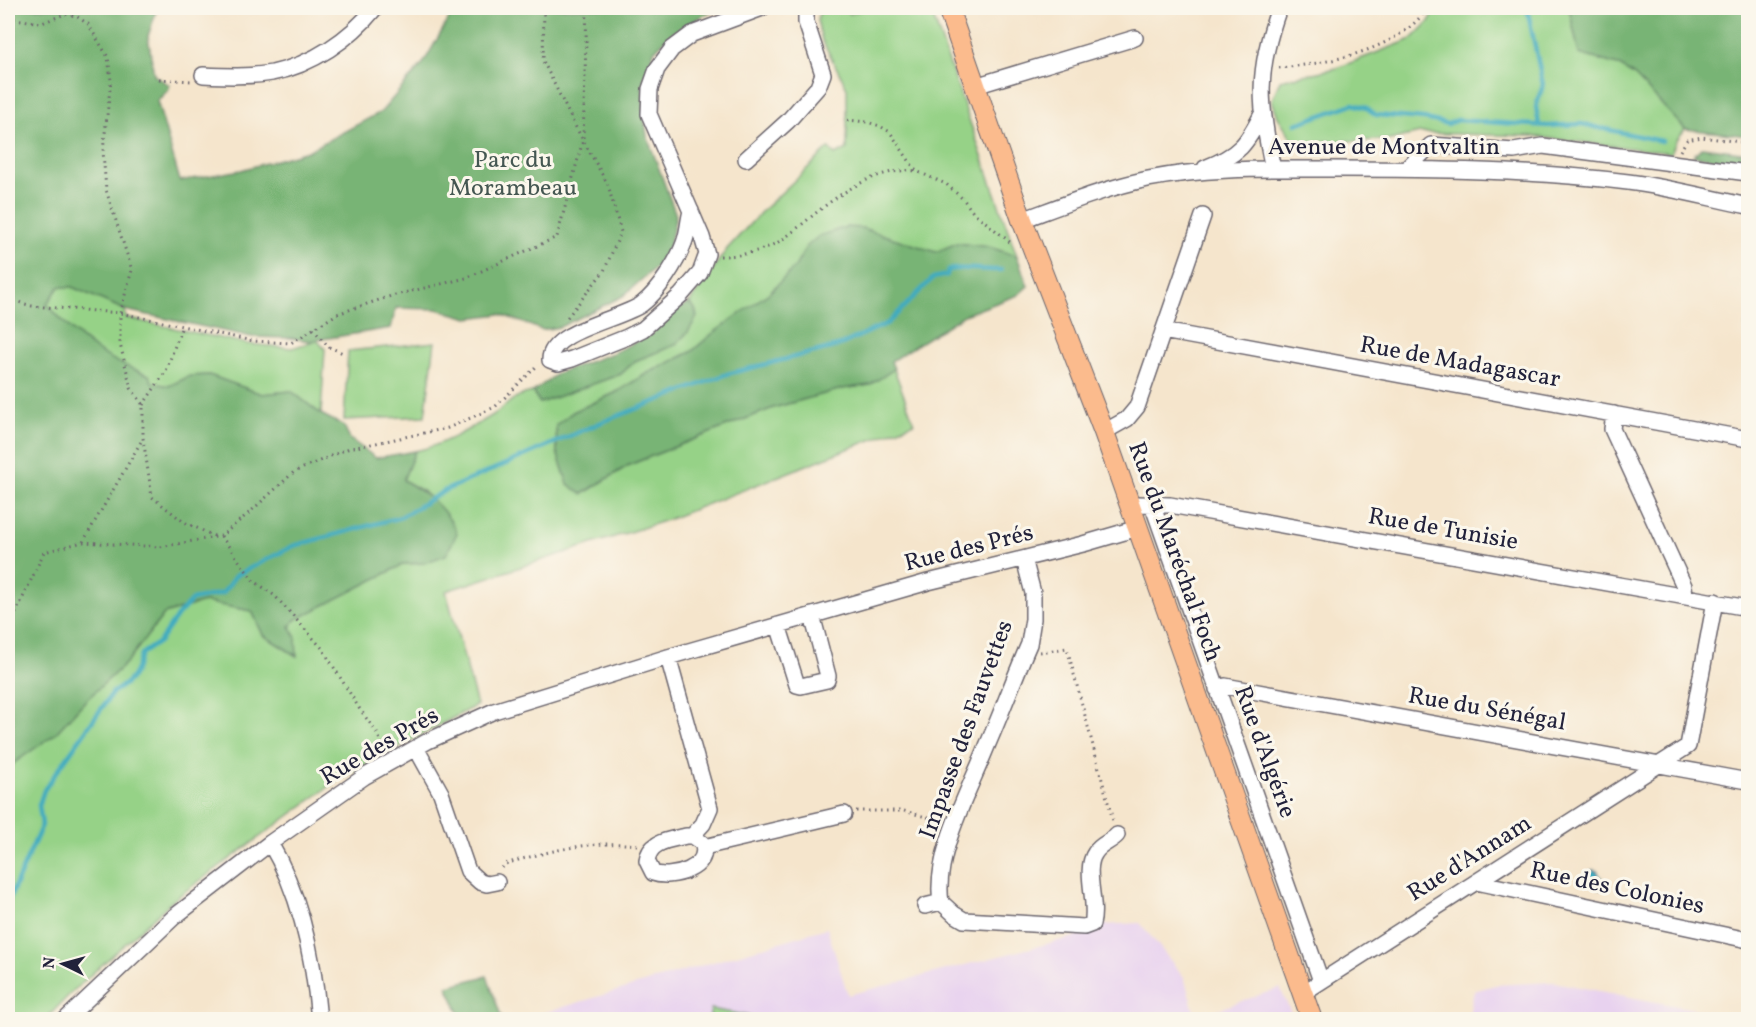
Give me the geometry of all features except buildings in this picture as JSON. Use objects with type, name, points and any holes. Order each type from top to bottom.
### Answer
[{"type":"main road","name":"Rue du Maréchal Foch","points":[[948,8],[1022,220],[1104,432],[1312,1020]]},
{"type":"street","points":[[203,75],[253,75],[291,68],[329,49],[360,24],[375,8]]},
{"type":"street","points":[[691,211],[684,242],[659,285],[641,304],[559,341],[550,355],[550,360],[558,363],[572,359],[627,338],[643,329],[681,295],[700,273],[707,254],[691,211],[649,114],[650,89],[657,69],[672,49],[692,34],[762,8]]},
{"type":"street","points":[[746,159],[788,121],[818,87],[823,74],[806,22],[806,8]]},
{"type":"street","points":[[1274,169],[1261,95],[1266,46],[1279,8]]},
{"type":"street","points":[[978,95],[1135,38]]},
{"type":"street","points":[[1191,173],[1226,160],[1242,148],[1263,112]]},
{"type":"street","points":[[1406,169],[1431,145],[1514,151],[1544,146],[1749,173]]},
{"type":"street","name":"Avenue de Montvaltin","points":[[1022,220],[1095,194],[1147,179],[1191,173],[1274,169],[1535,172],[1631,182],[1749,206]]},
{"type":"street","points":[[1104,432],[1127,419],[1137,407],[1203,216]]},
{"type":"street","name":"Rue de Madagascar","points":[[1163,331],[1749,439]]},
{"type":"street","points":[[1614,414],[1612,429],[1684,586],[1684,596]]},
{"type":"street","name":"Rue de Tunisie","points":[[1130,507],[1138,504],[1170,505],[1749,608]]},
{"type":"street","name":"Rue d'Algérie","points":[[1152,504],[1321,981]]},
{"type":"street","name":"Rue des Prés","points":[[65,1020],[174,917],[270,843],[364,777],[416,748],[494,711],[668,657],[928,582],[1138,528]]},
{"type":"street","name":"Impasse des Fauvettes","points":[[941,902],[939,893],[941,870],[954,825],[1027,649],[1033,619],[1033,593],[1024,559]]},
{"type":"street","name":"Rue d'Annam","points":[[1303,993],[1662,765],[1688,746],[1714,601]]},
{"type":"street","points":[[778,625],[797,685],[827,680],[828,676],[812,615]]},
{"type":"street","points":[[668,657],[710,808],[703,825],[692,836]]},
{"type":"street","name":"Rue du Sénégal","points":[[1217,689],[1225,686],[1749,781]]},
{"type":"street","points":[[416,748],[441,793],[468,871],[480,882],[487,884],[497,882]]},
{"type":"street","points":[[704,848],[844,814]]},
{"type":"street","points":[[925,906],[941,902],[964,920],[1084,927],[1092,924],[1095,914],[1090,866],[1093,854],[1117,835]]},
{"type":"street","points":[[692,836],[698,839],[704,848],[704,854],[698,865],[660,875],[649,868],[647,861],[651,848],[661,843],[692,836]]},
{"type":"street","points":[[270,843],[286,869],[302,924],[316,989],[319,1020]]},
{"type":"street","name":"Rue des Colonies","points":[[1476,882],[1749,940]]},
{"type":"path","points":[[544,8],[543,61],[608,185],[621,232],[604,272],[568,316],[563,326]]},
{"type":"path","points":[[8,299],[32,306],[120,313],[253,341],[291,343],[337,314],[391,296],[466,278],[557,237],[583,140],[587,8]]},
{"type":"path","points":[[1262,70],[1324,62],[1358,52],[1403,33],[1427,8]]},
{"type":"path","points":[[8,18],[42,23],[65,14],[76,16],[88,24],[108,57],[111,80],[103,151],[106,190],[132,270],[120,313],[120,344],[131,388],[143,405]]},
{"type":"path","points":[[159,79],[196,81],[203,75]]},
{"type":"path","points":[[847,120],[873,124],[890,132],[916,171]]},
{"type":"path","points":[[707,254],[743,255],[766,248],[784,238],[824,206],[868,180],[891,171],[916,171],[946,184],[964,200],[972,212],[988,223],[1002,238],[1013,244],[1030,238]]},
{"type":"path","points":[[182,326],[166,371],[143,405],[143,438],[153,497],[184,522],[215,537]]},
{"type":"path","points":[[313,329],[329,347],[343,354]]},
{"type":"path","points":[[8,630],[44,552],[83,542],[160,547],[221,536],[294,472],[348,449],[448,428],[495,407],[550,355]]},
{"type":"path","points":[[83,542],[143,438]]},
{"type":"path","points":[[221,536],[253,580],[274,596],[322,648],[377,733],[389,763]]},
{"type":"path","points":[[1027,649],[1042,652],[1067,648],[1117,835]]},
{"type":"path","points":[[844,814],[860,810],[904,811],[954,825]]},
{"type":"path","points":[[497,882],[505,864],[568,847],[622,843],[651,848]]},
{"type":"shaded area","points":[[1140,923],[1184,977],[1195,1014],[1202,1015],[1280,988],[1294,1020],[520,1020],[827,928],[848,995],[1101,930],[1103,925]]},
{"type":"shaded area","points":[[1553,982],[1744,1019],[1468,1019],[1474,991],[1495,985]]},
{"type":"green space","name":"Parc du Morambeau","points":[[8,8],[127,8],[156,12],[148,36],[154,75],[169,85],[169,89],[157,101],[180,181],[241,170],[308,151],[381,112],[424,62],[455,8],[717,8],[672,33],[654,51],[643,82],[647,136],[676,215],[670,244],[657,266],[623,296],[560,327],[542,330],[500,314],[468,318],[437,309],[396,308],[391,328],[310,341],[252,337],[125,310],[72,287],[59,287],[47,304],[59,317],[92,347],[132,369],[149,375],[153,383],[169,386],[190,376],[209,375],[262,394],[291,391],[321,414],[344,426],[350,439],[376,458],[415,451],[403,480],[435,502],[453,524],[457,533],[446,555],[424,563],[404,564],[295,620],[290,626],[296,638],[297,656],[263,635],[252,611],[204,602],[164,614],[127,662],[84,702],[55,734],[14,763],[8,774]]},
{"type":"green space","points":[[821,8],[846,8],[850,14],[865,8],[930,8],[1017,256],[989,247],[957,243],[936,252],[862,228],[807,246],[795,267],[769,293],[691,352],[646,374],[615,393],[573,412],[556,425],[557,452],[568,484],[583,494],[629,465],[773,408],[842,389],[870,385],[894,369],[914,423],[667,520],[446,591],[477,705],[341,778],[172,901],[72,992],[46,1019],[8,1020],[8,774],[14,763],[55,734],[84,702],[127,662],[164,614],[204,602],[252,611],[263,635],[296,656],[296,638],[290,626],[295,620],[404,564],[424,563],[425,492],[403,480],[415,451],[445,441],[465,431],[520,396],[533,392],[539,402],[621,374],[634,361],[675,344],[695,309],[689,303],[727,249],[762,211],[829,148],[835,155],[847,149],[847,88],[822,40],[817,20]]},
{"type":"green space","points":[[1437,8],[1569,8],[1579,54],[1618,65],[1635,76],[1685,129],[1671,153],[1531,136],[1420,133],[1390,140],[1294,142],[1278,117],[1272,100],[1280,80],[1337,68],[1412,39],[1428,23]]},
{"type":"green space","points":[[1569,8],[1748,8],[1748,136],[1685,129],[1635,76],[1618,65],[1579,54]]},
{"type":"green space","points":[[1702,147],[1748,153],[1748,164],[1693,156]]},
{"type":"green space","points":[[846,227],[862,228],[936,252],[957,243],[989,247],[1017,256],[1028,286],[1018,295],[964,315],[891,361],[894,369],[870,385],[842,389],[773,408],[629,465],[582,494],[568,484],[557,452],[556,425],[573,412],[615,393],[646,374],[691,352],[769,293],[795,267],[807,246],[819,236]]},
{"type":"green space","points":[[59,287],[72,287],[125,310],[126,318],[248,344],[292,348],[317,340],[325,349],[321,414],[291,391],[262,394],[209,375],[190,376],[169,386],[153,383],[149,375],[132,369],[92,347],[59,317],[47,304]]},
{"type":"green space","points":[[689,303],[695,309],[697,317],[688,332],[675,345],[635,361],[621,374],[540,403],[533,392],[558,373],[613,353],[652,334],[673,312]]},
{"type":"green space","points":[[435,342],[425,416],[344,420],[348,351]]},
{"type":"green space","points":[[487,976],[502,1019],[462,1019],[447,986]]},
{"type":"green space","points":[[711,1009],[764,1019],[709,1019]]},
{"type":"water","points":[[1592,870],[1597,871],[1604,883],[1603,889],[1598,889],[1592,881],[1587,880],[1587,874]]},
{"type":"waterway","points":[[1527,8],[1543,85],[1536,107],[1539,125]]},
{"type":"waterway","points":[[1296,124],[1353,104],[1367,108],[1376,115],[1424,119],[1448,124],[1457,120],[1548,126],[1581,124],[1662,141]]},
{"type":"waterway","points":[[8,902],[42,825],[39,805],[44,790],[113,692],[132,677],[141,654],[159,642],[192,600],[223,593],[235,576],[293,546],[401,517],[446,490],[602,422],[727,374],[838,346],[888,323],[933,278],[947,275],[948,270],[1001,270]]}]
